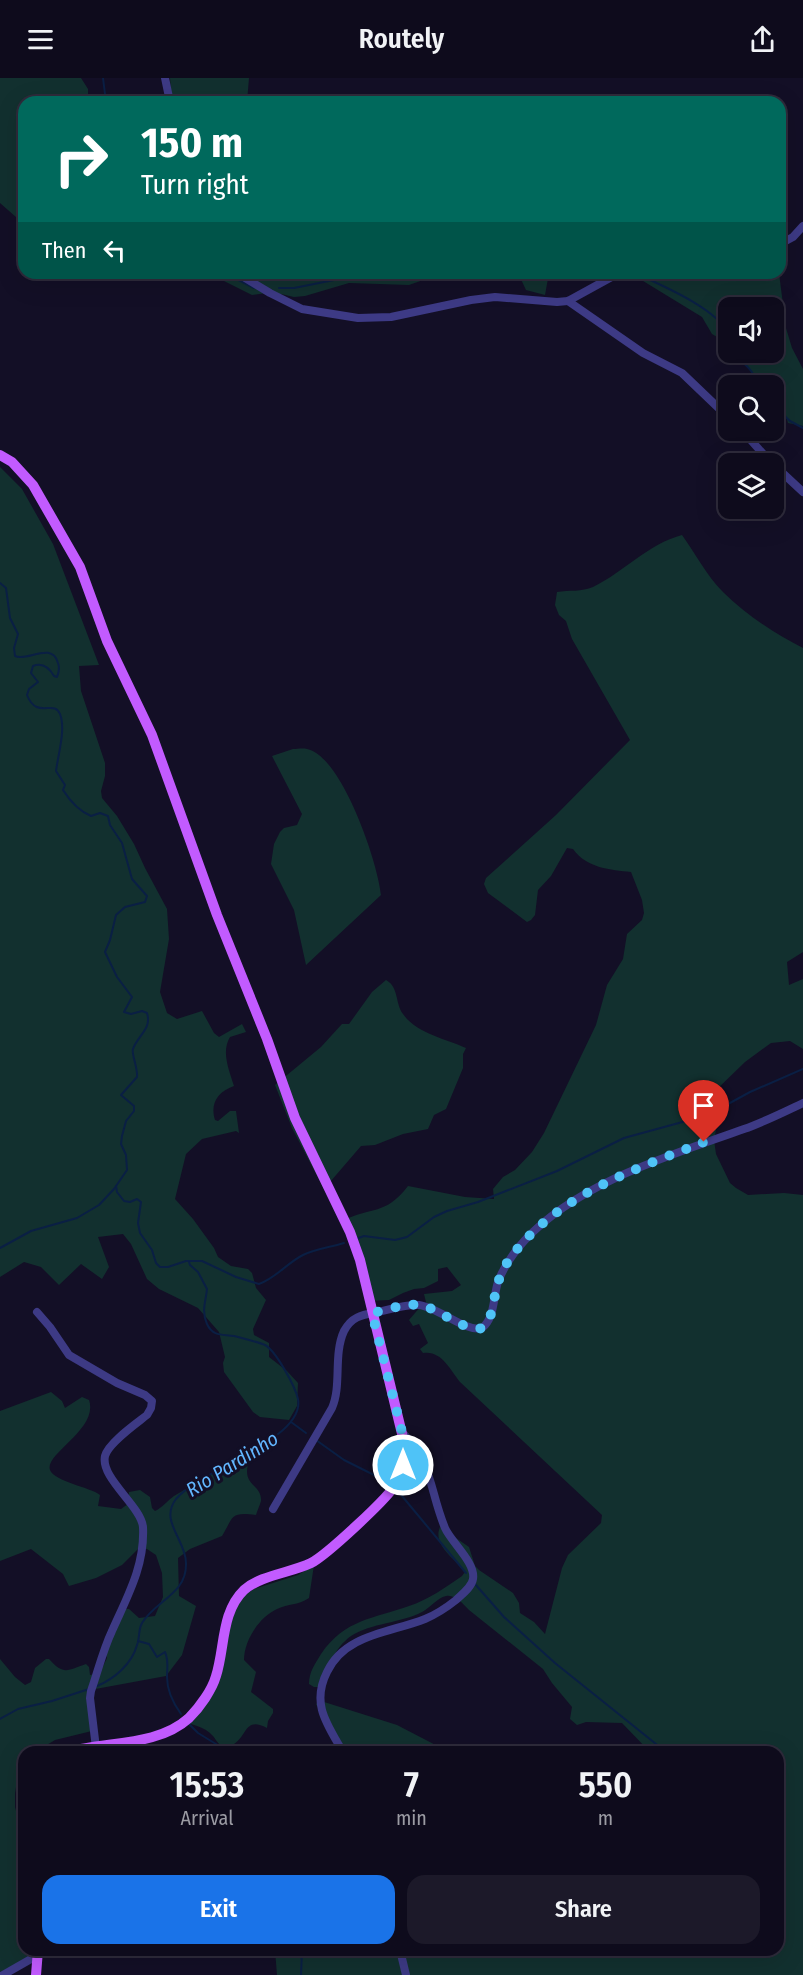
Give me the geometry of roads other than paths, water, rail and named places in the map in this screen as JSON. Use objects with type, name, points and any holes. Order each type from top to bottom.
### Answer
[{"type":"main road","points":[[0,455],[12,462],[33,485],[55,520],[80,567],[107,641],[152,735],[295,1118],[350,1232],[360,1260],[402,1432],[403,1465],[397,1481],[385,1499],[315,1561],[254,1584],[240,1595],[227,1622],[216,1677],[208,1693],[189,1718],[151,1737],[112,1746]]},
{"type":"main road","points":[[36,1975],[38,1956]]},
{"type":"street","points":[[165,78],[169,96]]},
{"type":"street","points":[[786,241],[803,226]]},
{"type":"street","points":[[246,279],[270,294],[302,309],[358,318],[391,317],[495,297],[568,301],[643,353],[682,373],[718,407]]},
{"type":"street","points":[[568,301],[608,279]]},
{"type":"street","points":[[752,441],[763,453]]},
{"type":"street","points":[[784,474],[803,492]]},
{"type":"street","points":[[273,1509],[334,1403],[343,1334],[357,1316],[399,1306],[418,1305],[471,1328],[482,1328],[490,1318],[498,1283],[511,1257],[526,1239],[561,1210],[590,1191],[633,1170],[704,1142],[746,1129],[803,1103]]},
{"type":"street","points":[[37,1312],[50,1326],[69,1355],[117,1383],[146,1395],[152,1401],[147,1415],[110,1447],[105,1456],[114,1482],[140,1517],[143,1540],[139,1568],[129,1597],[111,1632],[91,1691],[96,1746]]},
{"type":"street","points":[[340,1746],[330,1731],[320,1705],[320,1692],[324,1679],[335,1659],[345,1649],[359,1641],[386,1630],[424,1620],[440,1612],[464,1592],[473,1582],[474,1577],[468,1561],[445,1528],[425,1464],[402,1432]]},
{"type":"street","points":[[3,1975],[33,1956]]},
{"type":"street","points":[[401,1956],[406,1975]]},
{"type":"waterway","points":[[103,78],[105,96]]},
{"type":"waterway","points":[[237,279],[254,288]]},
{"type":"waterway","points":[[279,288],[294,288],[339,279]]},
{"type":"waterway","points":[[648,279],[700,306],[718,320]]},
{"type":"waterway","points":[[743,363],[755,375]]},
{"type":"waterway","points":[[784,415],[803,428]]},
{"type":"waterway","name":"Rio Pardinho","points":[[0,583],[6,588],[10,618],[18,634],[14,648],[15,656],[26,657],[50,653],[59,665],[57,677],[43,666],[33,666],[31,673],[38,682],[29,689],[27,695],[36,706],[54,708],[60,714],[62,734],[56,771],[65,785],[63,790],[75,805],[87,814],[91,816],[100,813],[108,816],[110,825],[122,843],[132,879],[147,896],[145,902],[125,907],[116,915],[105,952],[117,977],[132,997],[124,1012],[131,1014],[142,1011],[147,1013],[148,1019],[146,1028],[133,1049],[137,1077],[121,1095],[134,1106],[134,1111],[126,1121],[121,1144],[126,1155],[127,1170],[99,1205],[77,1218],[31,1231],[0,1248]]},
{"type":"waterway","points":[[356,1239],[364,1236],[395,1240],[407,1237],[434,1217],[447,1211],[478,1202],[557,1171],[624,1138],[708,1115],[750,1092],[803,1069]]},
{"type":"waterway","points":[[116,1186],[117,1192],[124,1201],[130,1202],[137,1199],[141,1202],[138,1223],[140,1233],[160,1267],[186,1261],[202,1261],[236,1277],[259,1284],[303,1255],[344,1243]]},
{"type":"waterway","name":"Rio Pardinho","points":[[97,1686],[116,1675],[127,1664],[135,1652],[142,1623],[182,1582],[185,1574],[185,1555],[170,1515],[176,1499],[188,1488],[269,1441],[286,1427],[296,1414],[298,1399],[296,1393],[284,1369],[265,1345],[219,1334],[209,1328],[204,1315],[207,1289],[198,1272],[189,1262]]},
{"type":"waterway","points":[[291,1422],[306,1433]]},
{"type":"waterway","points":[[316,1440],[344,1460],[382,1479]]},
{"type":"waterway","points":[[397,1490],[466,1573]]},
{"type":"waterway","points":[[475,1584],[504,1617],[555,1663],[659,1746]]},
{"type":"waterway","points":[[138,1641],[149,1644],[157,1657],[165,1652],[168,1687],[181,1714]]},
{"type":"waterway","name":"Rio Pardinho","points":[[0,1719],[18,1709],[89,1689]]},
{"type":"waterway","points":[[188,1723],[198,1733],[219,1746]]},
{"type":"waterway","points":[[301,1975],[302,1956]]}]
